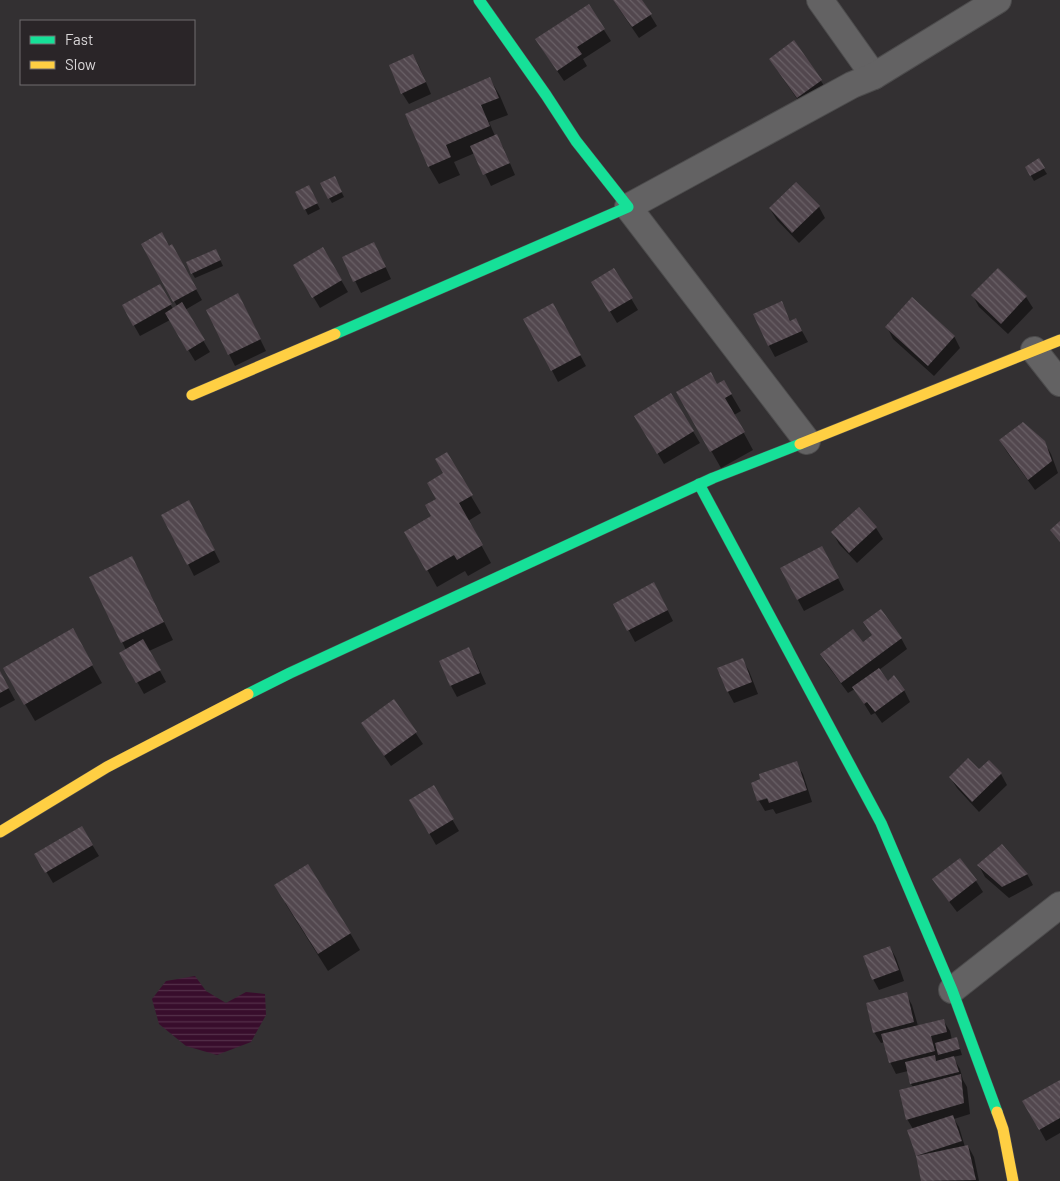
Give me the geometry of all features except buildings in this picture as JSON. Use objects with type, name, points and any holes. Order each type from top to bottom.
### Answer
[{"type":"street","points":[[479,0],[576,141],[807,441]]},
{"type":"street","points":[[820,0],[874,76]]},
{"type":"street","points":[[192,395],[628,207],[852,85],[874,76],[998,0]]},
{"type":"street","points":[[0,832],[107,767],[290,673],[699,484],[1060,340]]},
{"type":"street","points":[[1034,350],[1060,383]]},
{"type":"street","points":[[699,484],[881,823],[952,990],[1003,1129],[1013,1181]]},
{"type":"street","points":[[952,990],[1060,905]]},
{"type":"shaded area","points":[[195,976],[206,991],[226,1003],[246,992],[265,994],[266,1015],[251,1042],[217,1055],[186,1046],[159,1024],[152,999],[166,981]]},
{"type":"traffic: fast","points":[[335,334],[628,207],[576,141],[479,0]]},
{"type":"traffic: fast","points":[[248,694],[713,478],[800,444]]},
{"type":"traffic: fast","points":[[699,484],[881,823],[952,990],[997,1112]]},
{"type":"traffic: slow","points":[[192,395],[335,334]]},
{"type":"traffic: slow","points":[[800,444],[1060,340]]},
{"type":"traffic: slow","points":[[0,832],[107,767],[248,694]]},
{"type":"traffic: slow","points":[[997,1112],[1003,1129],[1013,1181]]}]
